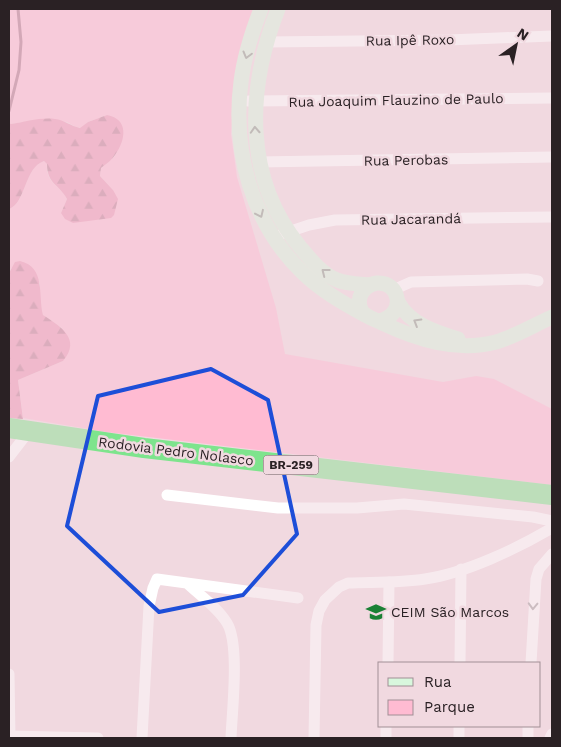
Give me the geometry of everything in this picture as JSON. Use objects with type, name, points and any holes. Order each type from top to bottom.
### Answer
[{"type":"highway","name":"Rodovia Pedro Nolasco","points":[[9,428],[144,448],[552,495]]},
{"type":"street","points":[[261,9],[251,36],[244,65],[239,100],[239,129],[244,165],[255,202],[280,234],[330,276],[342,281],[370,285],[383,284],[396,296],[403,311],[416,322],[476,345]]},
{"type":"street","points":[[278,9],[267,42],[255,101],[255,128],[259,162],[288,257],[303,273],[337,299],[372,318],[419,338],[438,343],[457,346],[496,342],[552,317]]},
{"type":"street","name":"Rua Ipê Roxo","points":[[267,42],[448,40],[552,36]]},
{"type":"street","name":"Rua Joaquim Flauzino de Paulo","points":[[239,100],[552,98]]},
{"type":"street","name":"Rua Perobas","points":[[259,162],[552,157]]},
{"type":"street","name":"Rua Jacarandá","points":[[280,234],[316,223],[335,220],[552,217]]},
{"type":"street","points":[[370,285],[360,298],[362,310],[372,318],[386,320],[396,309],[396,296],[411,282],[527,279],[538,281]]},
{"type":"street","points":[[9,457],[30,431]]},
{"type":"street","points":[[167,495],[278,508],[348,508],[404,504],[552,521]]},
{"type":"street","points":[[314,738],[316,625],[319,611],[325,600],[338,587],[348,583],[424,579],[461,569],[509,550],[552,528]]},
{"type":"street","points":[[531,662],[535,584],[539,569],[550,559]]},
{"type":"street","points":[[460,662],[461,569]]},
{"type":"street","points":[[142,738],[149,606],[153,588],[158,579],[189,585],[298,598]]},
{"type":"street","points":[[388,662],[389,582]]},
{"type":"street","points":[[189,585],[223,617],[232,634],[234,660],[231,738]]},
{"type":"street","points":[[9,674],[10,737],[98,738]]},
{"type":"street","points":[[550,738],[552,734]]},
{"type":"highlighted area","points":[[211,369],[268,400],[297,534],[243,595],[159,612],[67,526],[98,396]]},
{"type":"green space","points":[[9,9],[254,9],[234,95],[231,134],[237,177],[276,308],[285,354],[443,382],[476,376],[494,379],[552,409],[552,485],[106,432],[23,418],[18,380],[63,361],[62,328],[43,315],[40,306],[40,283],[11,268],[9,273],[9,209],[15,206],[19,200],[32,171],[44,161],[47,164],[47,171],[51,180],[67,199],[61,213],[113,190],[100,176],[101,168],[115,156],[107,115],[88,122],[81,128],[54,120],[9,123]]},
{"type":"green space","points":[[107,115],[119,121],[123,131],[119,149],[112,159],[101,168],[100,176],[113,190],[118,199],[114,215],[111,218],[73,223],[65,219],[61,213],[67,199],[51,180],[47,164],[44,161],[32,171],[19,200],[15,206],[9,209],[9,123],[55,119],[80,128],[88,122]]},
{"type":"green space","points":[[20,261],[34,269],[37,276],[43,315],[62,329],[70,340],[68,353],[63,361],[18,380],[23,419],[9,418],[9,273],[15,262]]},
{"type":"waterway","points":[[9,111],[19,70],[21,42],[18,9]]},
{"type":"place","name":"CEIM São Marcos","points":[[376,612]]}]
